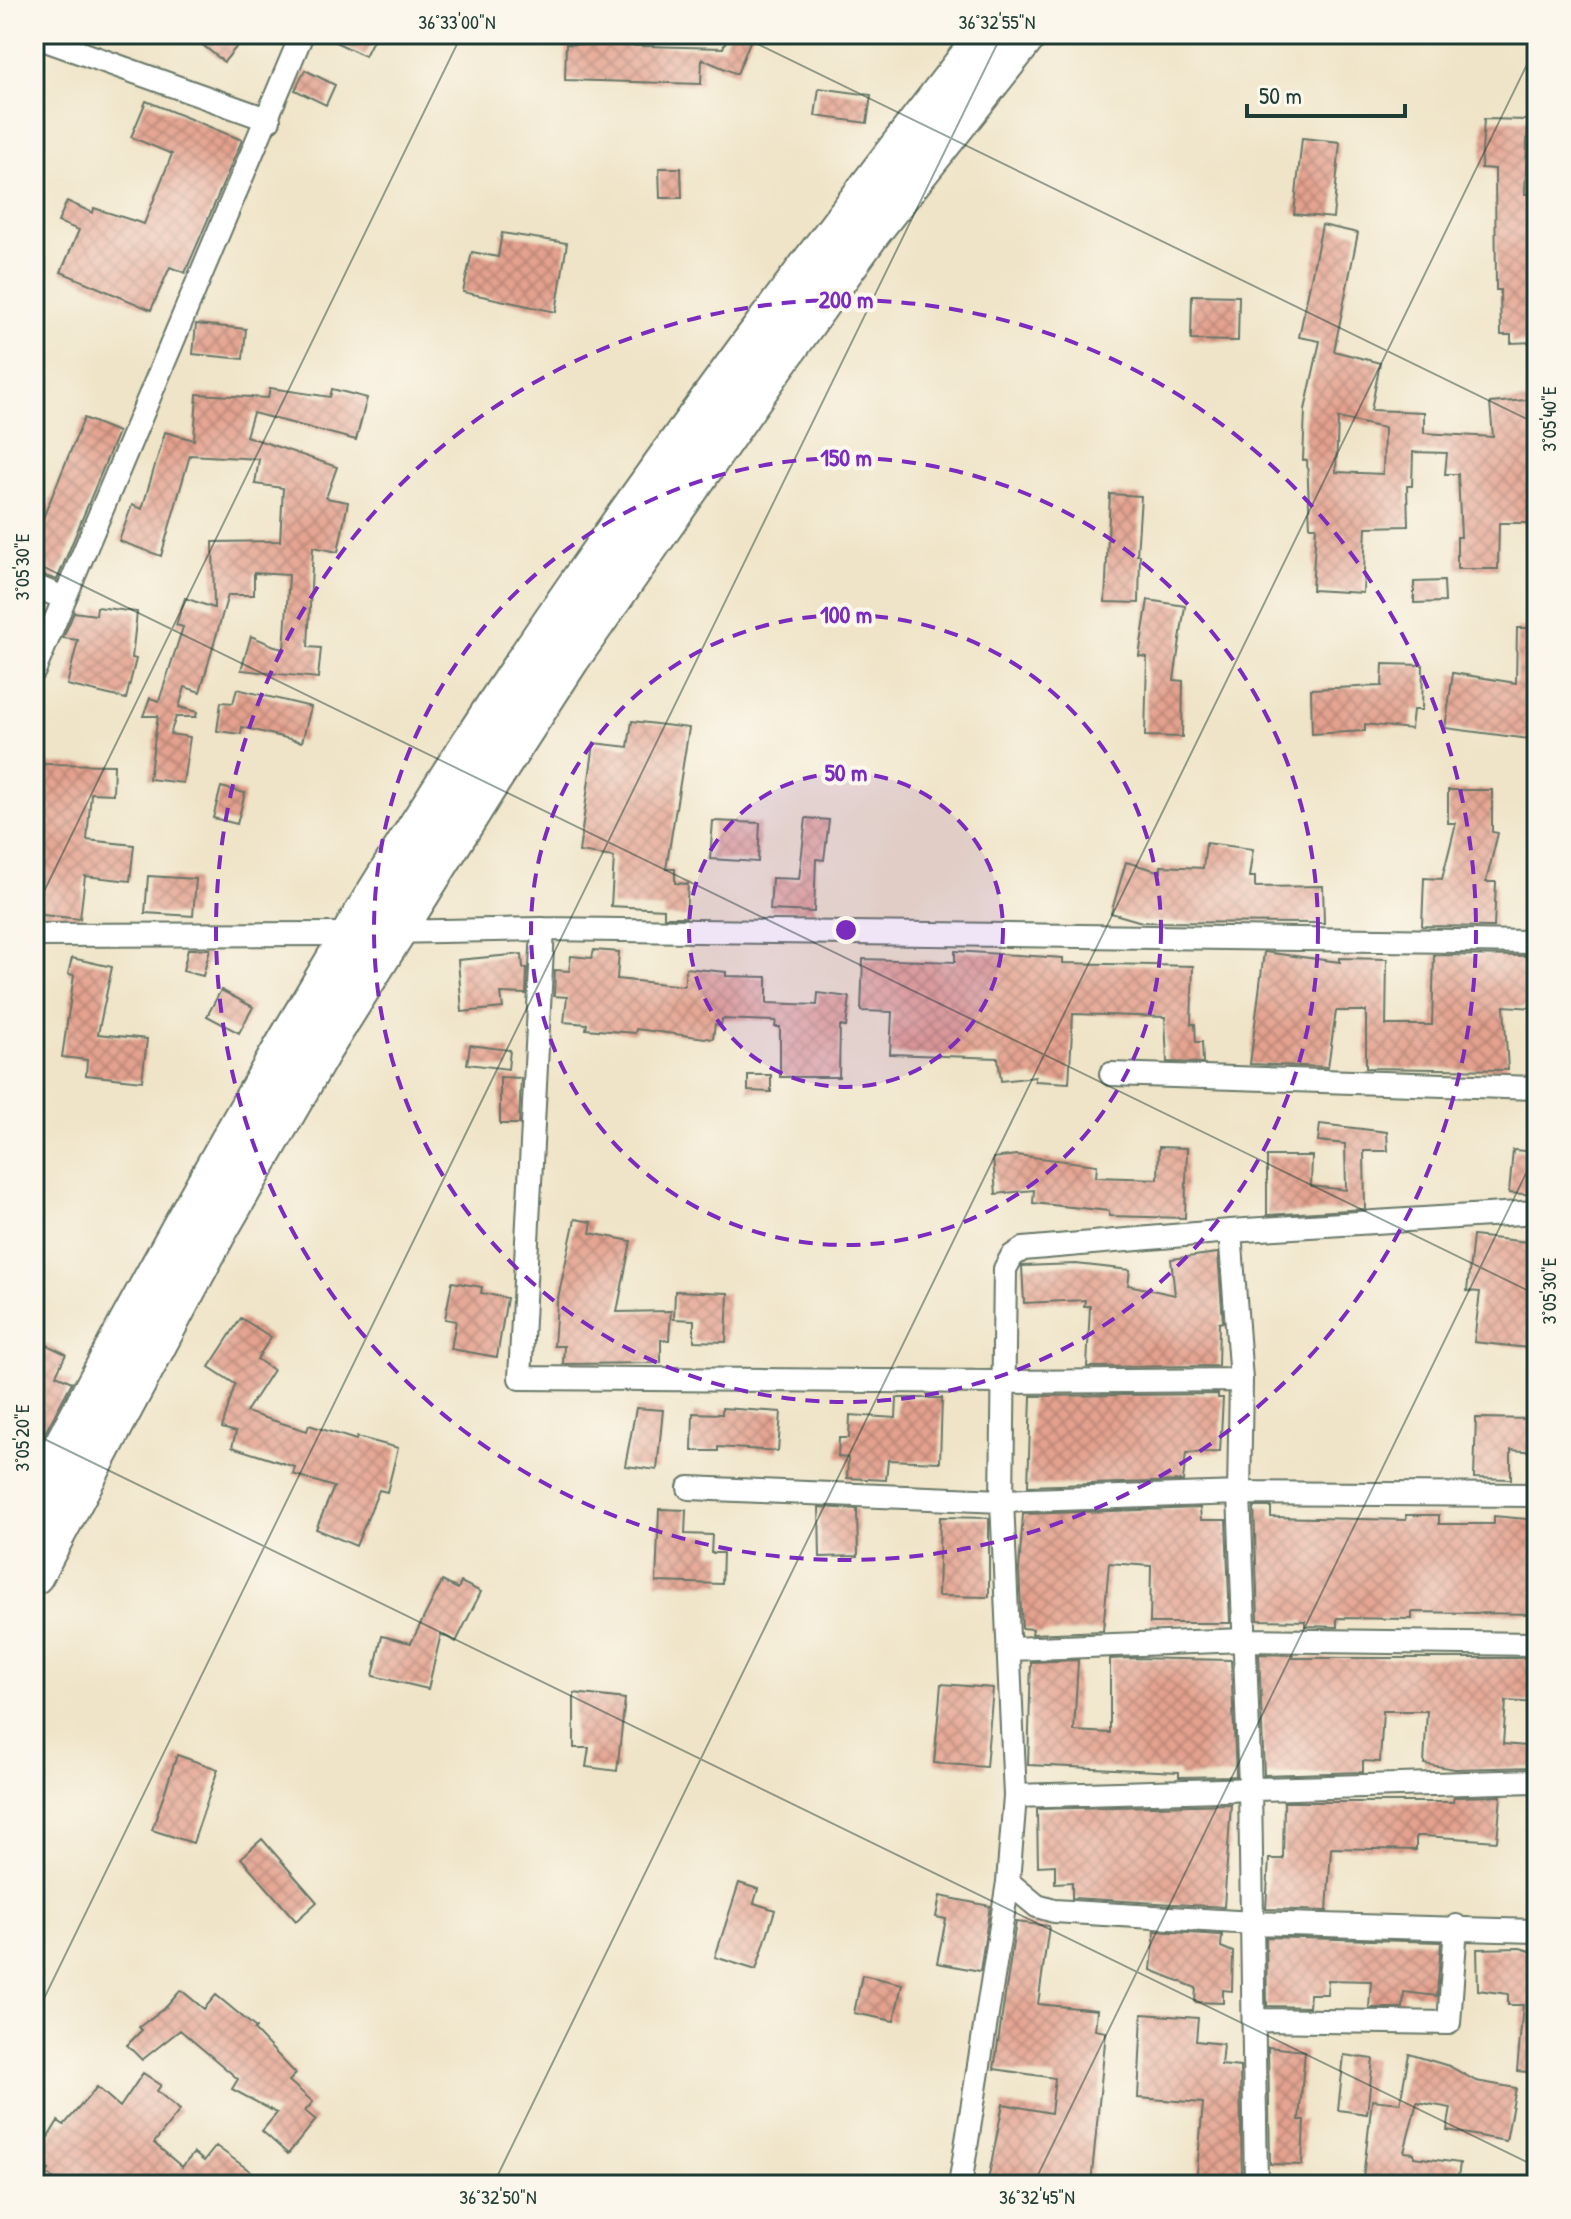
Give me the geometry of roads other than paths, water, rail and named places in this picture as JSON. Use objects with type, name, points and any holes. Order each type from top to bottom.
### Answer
[{"type":"highway","points":[[34,1501],[189,1215],[352,934],[585,573],[784,296],[987,34]]},
{"type":"highway","points":[[34,1575],[223,1221],[322,1050],[570,659],[872,231],[1028,34]]},
{"type":"street","points":[[34,671],[269,120],[302,34]]},
{"type":"street","points":[[34,36],[269,120]]},
{"type":"street","points":[[34,586],[64,598]]},
{"type":"street","points":[[34,935],[352,934],[543,929],[1537,942]]},
{"type":"street","points":[[543,929],[520,1378],[1001,1382],[1241,1380]]},
{"type":"street","points":[[1111,1074],[1537,1088]]},
{"type":"street","points":[[960,2185],[1008,1882],[1015,1796],[1002,1501],[1001,1382],[1005,1269],[1012,1256],[1023,1249],[1230,1231],[1537,1212]]},
{"type":"street","points":[[1230,1231],[1241,1380],[1239,1493],[1250,1787],[1256,2185]]},
{"type":"street","points":[[689,1488],[1002,1501],[1239,1493],[1537,1495]]},
{"type":"street","points":[[1010,1649],[1244,1640],[1537,1644]]},
{"type":"street","points":[[1015,1796],[1537,1781]]},
{"type":"street","points":[[1008,1882],[1037,1906],[1054,1911],[1253,1923],[1456,1926],[1537,1931]]},
{"type":"street","points":[[1254,2020],[1449,2023],[1456,1926]]}]
